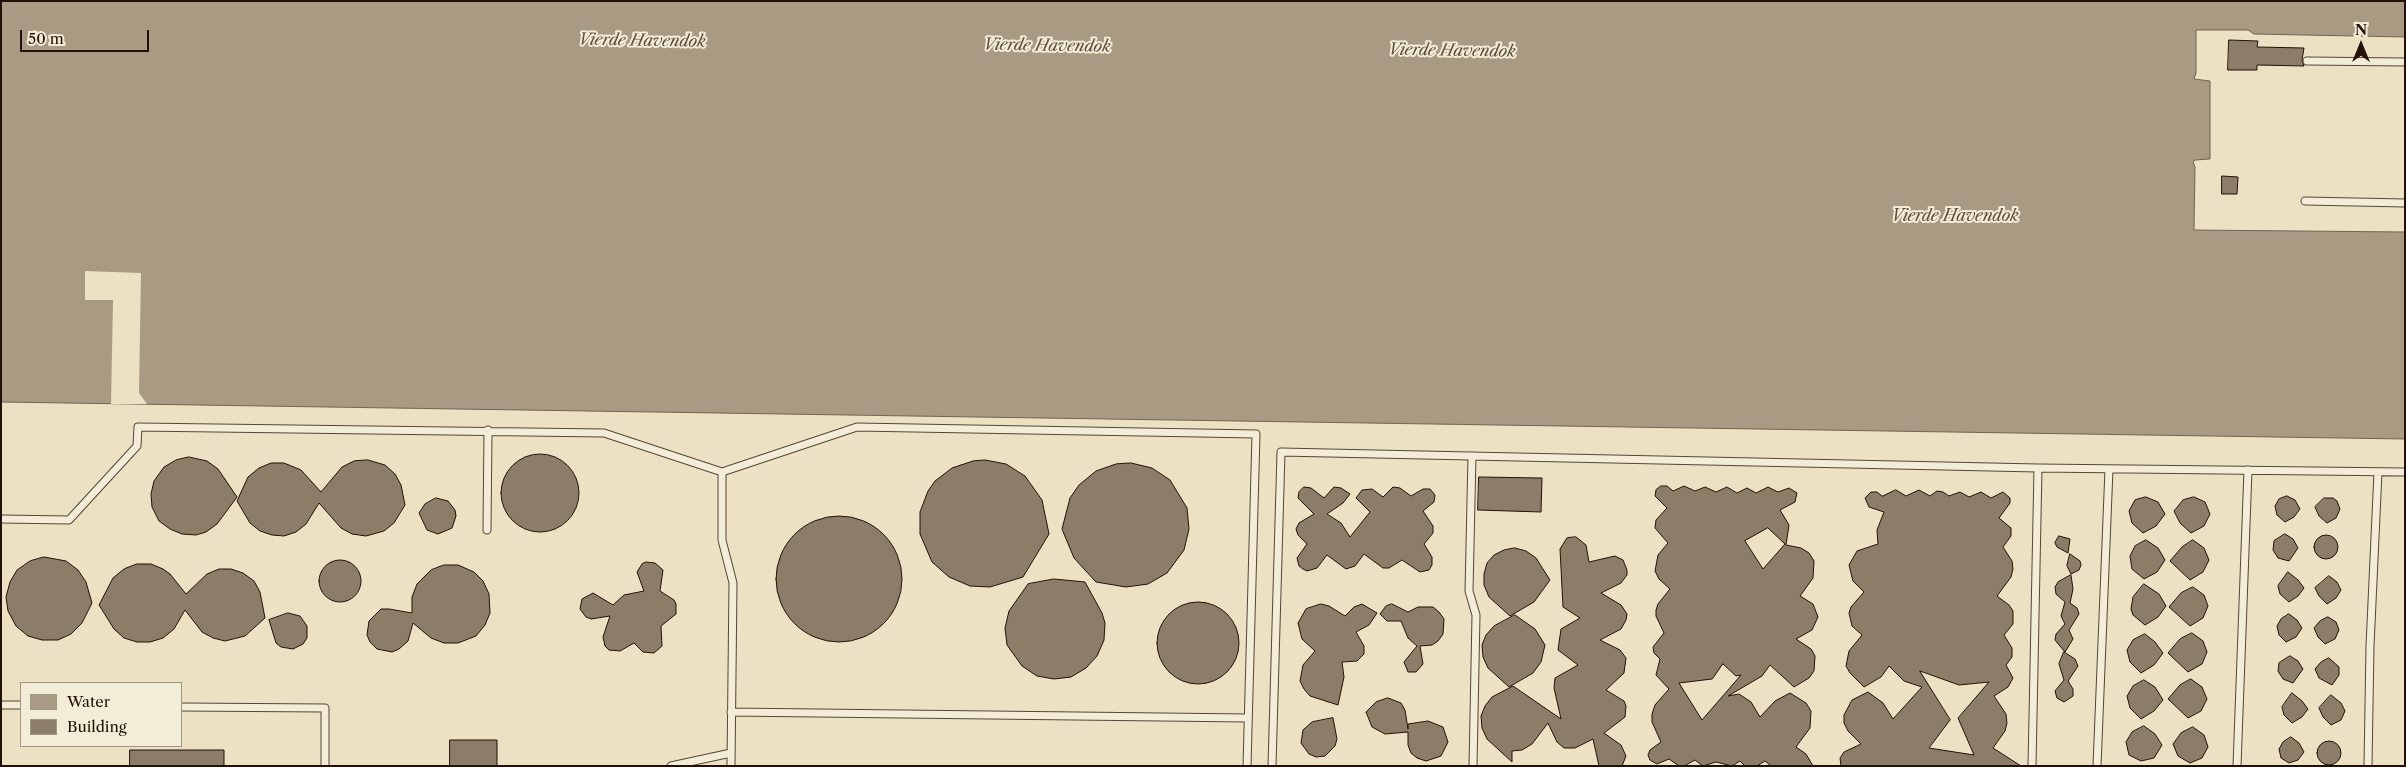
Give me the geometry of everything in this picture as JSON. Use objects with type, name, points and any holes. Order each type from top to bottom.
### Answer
[{"type":"lane","points":[[2307,61],[2405,62]]},
{"type":"lane","points":[[2305,202],[2405,203]]},
{"type":"lane","points":[[1,519],[69,520],[137,446],[138,427],[488,430],[604,433],[722,472],[857,427],[1256,434],[1247,766]]},
{"type":"lane","points":[[487,530],[488,430]]},
{"type":"lane","points":[[1272,766],[1281,452],[2038,468],[2405,472]]},
{"type":"lane","points":[[1472,456],[1469,590],[1476,615],[1473,766]]},
{"type":"lane","points":[[2032,766],[2038,468]]},
{"type":"lane","points":[[2097,766],[2109,469]]},
{"type":"lane","points":[[2237,766],[2248,470]]},
{"type":"lane","points":[[722,472],[722,540],[733,583],[730,766]]},
{"type":"lane","points":[[2368,766],[2370,646],[2378,472]]},
{"type":"lane","points":[[1,705],[20,706]]},
{"type":"lane","points":[[182,707],[325,708],[325,766]]},
{"type":"lane","points":[[731,712],[1248,718]]},
{"type":"lane","points":[[671,766],[731,753]]},
{"type":"water","name":"Vierde Havendok","points":[[1,1],[2405,1],[2405,37],[2254,34],[2248,30],[2196,30],[2196,73],[2194,79],[2210,81],[2210,159],[2195,160],[2193,162],[2195,167],[2194,230],[2405,232],[2405,439],[1,402]]},
{"type":"pier","points":[[85,271],[141,273],[139,393],[147,404],[111,404],[113,300],[85,300]]},
{"type":"building","points":[[2229,40],[2258,41],[2257,47],[2304,48],[2302,60],[2304,66],[2257,65],[2257,70],[2228,70]]},
{"type":"building","points":[[2222,176],[2238,177],[2237,194],[2222,194]]},
{"type":"building","points":[[540,454],[555,457],[568,465],[576,478],[579,493],[576,508],[568,521],[555,529],[540,532],[525,529],[512,521],[504,508],[501,493],[504,478],[512,465],[525,457]]},
{"type":"building","points":[[189,457],[207,461],[218,469],[237,497],[217,524],[206,532],[196,535],[182,534],[170,529],[159,521],[152,507],[151,494],[154,481],[164,467],[176,460]]},
{"type":"building","points":[[368,460],[385,465],[395,474],[401,485],[405,505],[394,523],[384,531],[366,536],[352,534],[341,528],[319,503],[306,524],[296,532],[284,536],[272,535],[260,531],[250,523],[237,501],[248,477],[259,468],[271,463],[284,463],[301,470],[321,492],[342,467],[354,461]]},
{"type":"building","points":[[985,460],[1006,464],[1025,476],[1042,500],[1049,534],[1023,577],[990,587],[970,586],[949,577],[932,562],[920,534],[920,512],[928,491],[935,481],[952,468],[973,461]]},
{"type":"building","points":[[1131,463],[1152,468],[1170,480],[1187,508],[1189,529],[1184,550],[1167,573],[1148,584],[1126,587],[1096,582],[1074,558],[1062,529],[1070,498],[1079,485],[1096,471],[1116,464]]},
{"type":"building","points":[[1479,477],[1542,478],[1541,512],[1478,510]]},
{"type":"building","points":[[1661,486],[1667,486],[1673,491],[1684,486],[1695,491],[1705,487],[1716,492],[1727,487],[1737,493],[1747,488],[1756,493],[1768,487],[1778,492],[1789,488],[1797,493],[1795,502],[1780,510],[1789,525],[1786,545],[1801,548],[1809,553],[1814,561],[1813,578],[1800,596],[1813,604],[1818,617],[1812,630],[1796,639],[1811,649],[1815,656],[1814,671],[1809,678],[1794,687],[1770,665],[1762,676],[1728,696],[1739,694],[1751,702],[1760,717],[1775,701],[1790,693],[1806,703],[1811,711],[1810,728],[1796,747],[1806,754],[1813,766],[1771,766],[1765,761],[1757,766],[1745,766],[1740,761],[1732,766],[1716,762],[1703,766],[1695,760],[1684,766],[1679,766],[1669,759],[1657,764],[1650,760],[1648,755],[1650,750],[1661,742],[1652,722],[1652,714],[1655,705],[1669,689],[1656,675],[1660,659],[1654,653],[1653,647],[1664,633],[1656,616],[1656,610],[1658,604],[1670,589],[1659,579],[1655,571],[1658,555],[1668,543],[1655,528],[1656,520],[1667,508],[1655,496],[1656,490]],"holes":[[[1768,528],[1785,544],[1763,569],[1745,541]],[[1723,664],[1736,676],[1741,675],[1702,720],[1679,683],[1712,679]]]},
{"type":"building","points":[[1304,487],[1311,488],[1324,498],[1334,487],[1341,488],[1350,494],[1343,503],[1327,514],[1341,523],[1350,537],[1370,512],[1356,498],[1362,490],[1372,489],[1383,497],[1393,487],[1400,488],[1411,496],[1423,489],[1430,489],[1435,495],[1434,502],[1423,511],[1433,526],[1433,533],[1424,544],[1432,557],[1432,565],[1429,570],[1420,572],[1402,560],[1389,568],[1383,568],[1364,554],[1355,566],[1346,569],[1327,555],[1317,568],[1307,571],[1303,569],[1299,566],[1297,558],[1307,544],[1298,535],[1296,529],[1299,523],[1314,514],[1298,498],[1299,492]]},
{"type":"building","points":[[1896,490],[1906,496],[1919,490],[1930,496],[1937,491],[1949,496],[1960,492],[1969,497],[1981,492],[1991,498],[2003,492],[2010,498],[2010,503],[1999,518],[2011,528],[2011,536],[2003,547],[2012,561],[2013,569],[2011,577],[1997,596],[2009,605],[2013,611],[2013,624],[2004,635],[2012,648],[2012,657],[2006,665],[2013,678],[2008,687],[1994,696],[2006,714],[2007,723],[2005,731],[1993,748],[2021,766],[1841,766],[1840,758],[1844,752],[1861,744],[1848,731],[1844,723],[1844,715],[1852,700],[1868,692],[1883,703],[1893,719],[1922,687],[1904,681],[1889,666],[1881,677],[1864,687],[1850,673],[1846,666],[1849,651],[1862,635],[1852,626],[1849,613],[1851,607],[1864,592],[1853,581],[1849,565],[1857,551],[1878,544],[1877,530],[1884,512],[1869,507],[1865,498],[1871,492],[1877,492],[1882,496]],"holes":[[[1920,671],[1959,685],[1989,682],[1958,718],[1974,755],[1929,748],[1950,720]]]},
{"type":"building","points":[[2287,496],[2295,500],[2300,509],[2294,517],[2285,522],[2277,515],[2275,506],[2279,499]]},
{"type":"building","points":[[2146,497],[2158,502],[2165,514],[2156,526],[2143,533],[2132,523],[2129,511],[2135,500]]},
{"type":"building","points":[[2194,497],[2205,502],[2210,514],[2204,526],[2191,533],[2180,523],[2174,511],[2183,500]]},
{"type":"building","points":[[436,498],[448,501],[455,510],[456,516],[452,528],[438,534],[427,530],[419,513],[425,504]]},
{"type":"building","points":[[2324,498],[2333,498],[2337,501],[2340,509],[2336,518],[2327,523],[2319,516],[2315,507]]},
{"type":"building","points":[[839,516],[863,521],[883,535],[897,555],[902,579],[897,603],[883,623],[863,637],[839,642],[815,637],[795,623],[781,603],[776,579],[781,555],[795,535],[815,521]]},
{"type":"building","points":[[2285,534],[2293,539],[2298,548],[2289,561],[2278,558],[2273,550],[2274,541]]},
{"type":"building","points":[[2326,535],[2331,536],[2337,542],[2337,552],[2331,558],[2326,559],[2321,558],[2315,552],[2314,547],[2315,542],[2321,536]]},
{"type":"building","points":[[2059,536],[2070,539],[2068,553],[2057,547],[2055,543]]},
{"type":"building","points":[[1576,537],[1586,545],[1589,562],[1615,556],[1623,560],[1627,570],[1627,575],[1621,583],[1601,593],[1621,605],[1627,614],[1626,620],[1621,629],[1600,640],[1620,650],[1626,658],[1624,673],[1606,690],[1624,701],[1626,706],[1625,717],[1604,733],[1621,745],[1626,756],[1622,766],[1599,766],[1593,739],[1575,748],[1564,748],[1557,742],[1548,723],[1532,744],[1522,750],[1512,751],[1512,762],[1487,739],[1482,728],[1481,716],[1485,706],[1492,697],[1513,686],[1561,719],[1554,688],[1555,678],[1578,665],[1558,650],[1561,629],[1580,618],[1563,607],[1560,549],[1567,538]]},
{"type":"building","points":[[2146,540],[2158,548],[2165,560],[2157,572],[2144,579],[2132,569],[2130,556],[2135,546]]},
{"type":"building","points":[[2193,540],[2204,548],[2209,560],[2203,572],[2190,580],[2170,561],[2182,547]]},
{"type":"building","points":[[1515,548],[1526,551],[1536,558],[1550,580],[1534,602],[1510,616],[1489,597],[1484,585],[1484,574],[1487,563],[1494,555],[1504,550]]},
{"type":"building","points":[[2070,554],[2080,561],[2081,565],[2079,570],[2071,574],[2067,566]]},
{"type":"building","points":[[44,557],[66,561],[78,570],[86,582],[92,603],[82,623],[71,634],[58,640],[42,640],[28,636],[16,626],[8,611],[6,597],[10,582],[17,570],[30,561]]},
{"type":"building","points":[[340,560],[355,566],[361,581],[355,596],[340,602],[325,596],[319,581],[325,566]]},
{"type":"building","points":[[646,562],[655,563],[663,570],[660,591],[674,600],[676,614],[661,626],[662,646],[654,653],[643,652],[634,643],[620,651],[609,650],[605,646],[603,637],[610,616],[591,619],[586,617],[580,609],[582,599],[593,593],[613,605],[624,595],[644,591],[637,572],[642,564]]},
{"type":"building","points":[[137,564],[151,564],[163,569],[170,574],[186,594],[207,574],[219,569],[231,569],[243,573],[254,581],[260,592],[265,618],[245,636],[225,641],[213,638],[202,632],[185,610],[174,629],[163,638],[150,642],[137,642],[124,638],[114,629],[99,605],[113,578],[124,569]]},
{"type":"building","points":[[444,565],[458,565],[474,572],[483,581],[489,594],[490,613],[485,625],[476,636],[458,643],[444,643],[431,638],[413,623],[408,641],[399,649],[392,652],[377,649],[370,642],[367,635],[369,621],[381,609],[412,613],[412,597],[417,584],[431,570]]},
{"type":"building","points":[[2288,572],[2304,588],[2298,596],[2289,602],[2280,594],[2278,586]]},
{"type":"building","points":[[2071,575],[2073,589],[2070,603],[2077,608],[2079,614],[2069,630],[2073,639],[2065,652],[2055,640],[2056,634],[2065,624],[2061,616],[2065,602],[2056,594],[2055,587],[2058,582]]},
{"type":"building","points":[[2329,576],[2337,582],[2341,590],[2336,598],[2327,604],[2319,596],[2315,588]]},
{"type":"building","points":[[1054,579],[1085,582],[1102,613],[1105,623],[1104,640],[1097,656],[1086,668],[1071,677],[1054,679],[1037,676],[1022,666],[1007,645],[1005,628],[1009,611],[1028,584]]},
{"type":"building","points":[[2144,584],[2159,594],[2166,606],[2158,617],[2145,625],[2133,615],[2131,609],[2133,597]]},
{"type":"building","points":[[2193,587],[2204,595],[2208,606],[2203,618],[2190,626],[2169,607],[2181,593]]},
{"type":"building","points":[[1198,602],[1214,605],[1227,614],[1236,627],[1239,643],[1236,659],[1227,672],[1214,681],[1198,684],[1182,681],[1169,672],[1160,659],[1157,643],[1160,627],[1169,614],[1182,605]]},
{"type":"building","points":[[1321,604],[1329,606],[1345,616],[1354,607],[1362,604],[1377,613],[1369,625],[1356,632],[1364,646],[1364,654],[1357,661],[1342,662],[1344,677],[1338,705],[1310,696],[1300,681],[1303,665],[1315,651],[1302,639],[1298,623],[1306,609]]},
{"type":"building","points":[[1392,604],[1408,612],[1418,607],[1433,607],[1444,619],[1443,634],[1438,641],[1432,645],[1420,646],[1423,664],[1416,672],[1408,672],[1404,662],[1417,646],[1408,638],[1401,621],[1387,621],[1380,614],[1386,606]]},
{"type":"building","points":[[288,613],[300,616],[307,626],[307,638],[303,644],[293,649],[281,647],[276,643],[269,620]]},
{"type":"building","points":[[2289,614],[2297,620],[2302,628],[2296,637],[2286,642],[2279,635],[2277,626],[2281,619]]},
{"type":"building","points":[[1515,615],[1535,629],[1545,645],[1541,662],[1533,673],[1509,687],[1488,668],[1483,657],[1482,645],[1486,635],[1494,626]]},
{"type":"building","points":[[2328,617],[2336,622],[2339,630],[2335,639],[2325,644],[2318,637],[2314,628],[2320,621]]},
{"type":"building","points":[[2192,633],[2203,641],[2207,652],[2202,664],[2188,672],[2168,653],[2180,639]]},
{"type":"building","points":[[2145,634],[2155,642],[2163,653],[2154,665],[2141,673],[2130,662],[2127,650],[2133,640]]},
{"type":"building","points":[[2064,652],[2075,659],[2078,666],[2068,681],[2073,689],[2073,696],[2064,702],[2057,698],[2055,691],[2064,680],[2059,664]]},
{"type":"building","points":[[2290,656],[2298,661],[2303,669],[2293,683],[2283,679],[2278,671],[2279,663]]},
{"type":"building","points":[[2329,658],[2339,667],[2339,675],[2332,685],[2319,678],[2315,669],[2321,662]]},
{"type":"building","points":[[2191,679],[2202,687],[2207,699],[2201,711],[2188,718],[2168,699],[2180,685]]},
{"type":"building","points":[[2144,680],[2155,687],[2163,700],[2154,711],[2141,719],[2130,708],[2127,696],[2133,686]]},
{"type":"building","points":[[2292,693],[2308,709],[2302,717],[2292,723],[2284,715],[2282,707]]},
{"type":"building","points":[[2331,695],[2341,703],[2345,711],[2341,720],[2331,725],[2323,717],[2319,708]]},
{"type":"building","points":[[1388,698],[1401,703],[1405,710],[1408,729],[1408,724],[1428,721],[1443,727],[1448,742],[1441,756],[1426,761],[1417,758],[1411,753],[1408,745],[1408,732],[1385,734],[1372,727],[1366,712],[1376,702]]},
{"type":"building","points":[[1333,718],[1337,739],[1335,746],[1325,756],[1316,757],[1309,754],[1301,743],[1303,730],[1312,722]]},
{"type":"building","points":[[2144,726],[2155,734],[2162,745],[2154,758],[2141,761],[2129,755],[2126,742],[2132,732]]},
{"type":"building","points":[[2193,727],[2204,735],[2208,747],[2202,758],[2190,763],[2178,756],[2173,744],[2181,733]]},
{"type":"building","points":[[2291,737],[2299,743],[2304,752],[2298,760],[2289,763],[2281,758],[2279,749],[2283,742]]},
{"type":"building","points":[[450,740],[497,740],[497,766],[450,766]]},
{"type":"building","points":[[2329,741],[2334,742],[2340,748],[2340,758],[2334,764],[2329,765],[2324,764],[2318,758],[2317,753],[2318,748],[2324,742]]},
{"type":"building","points":[[130,750],[224,750],[224,766],[130,766]]}]
